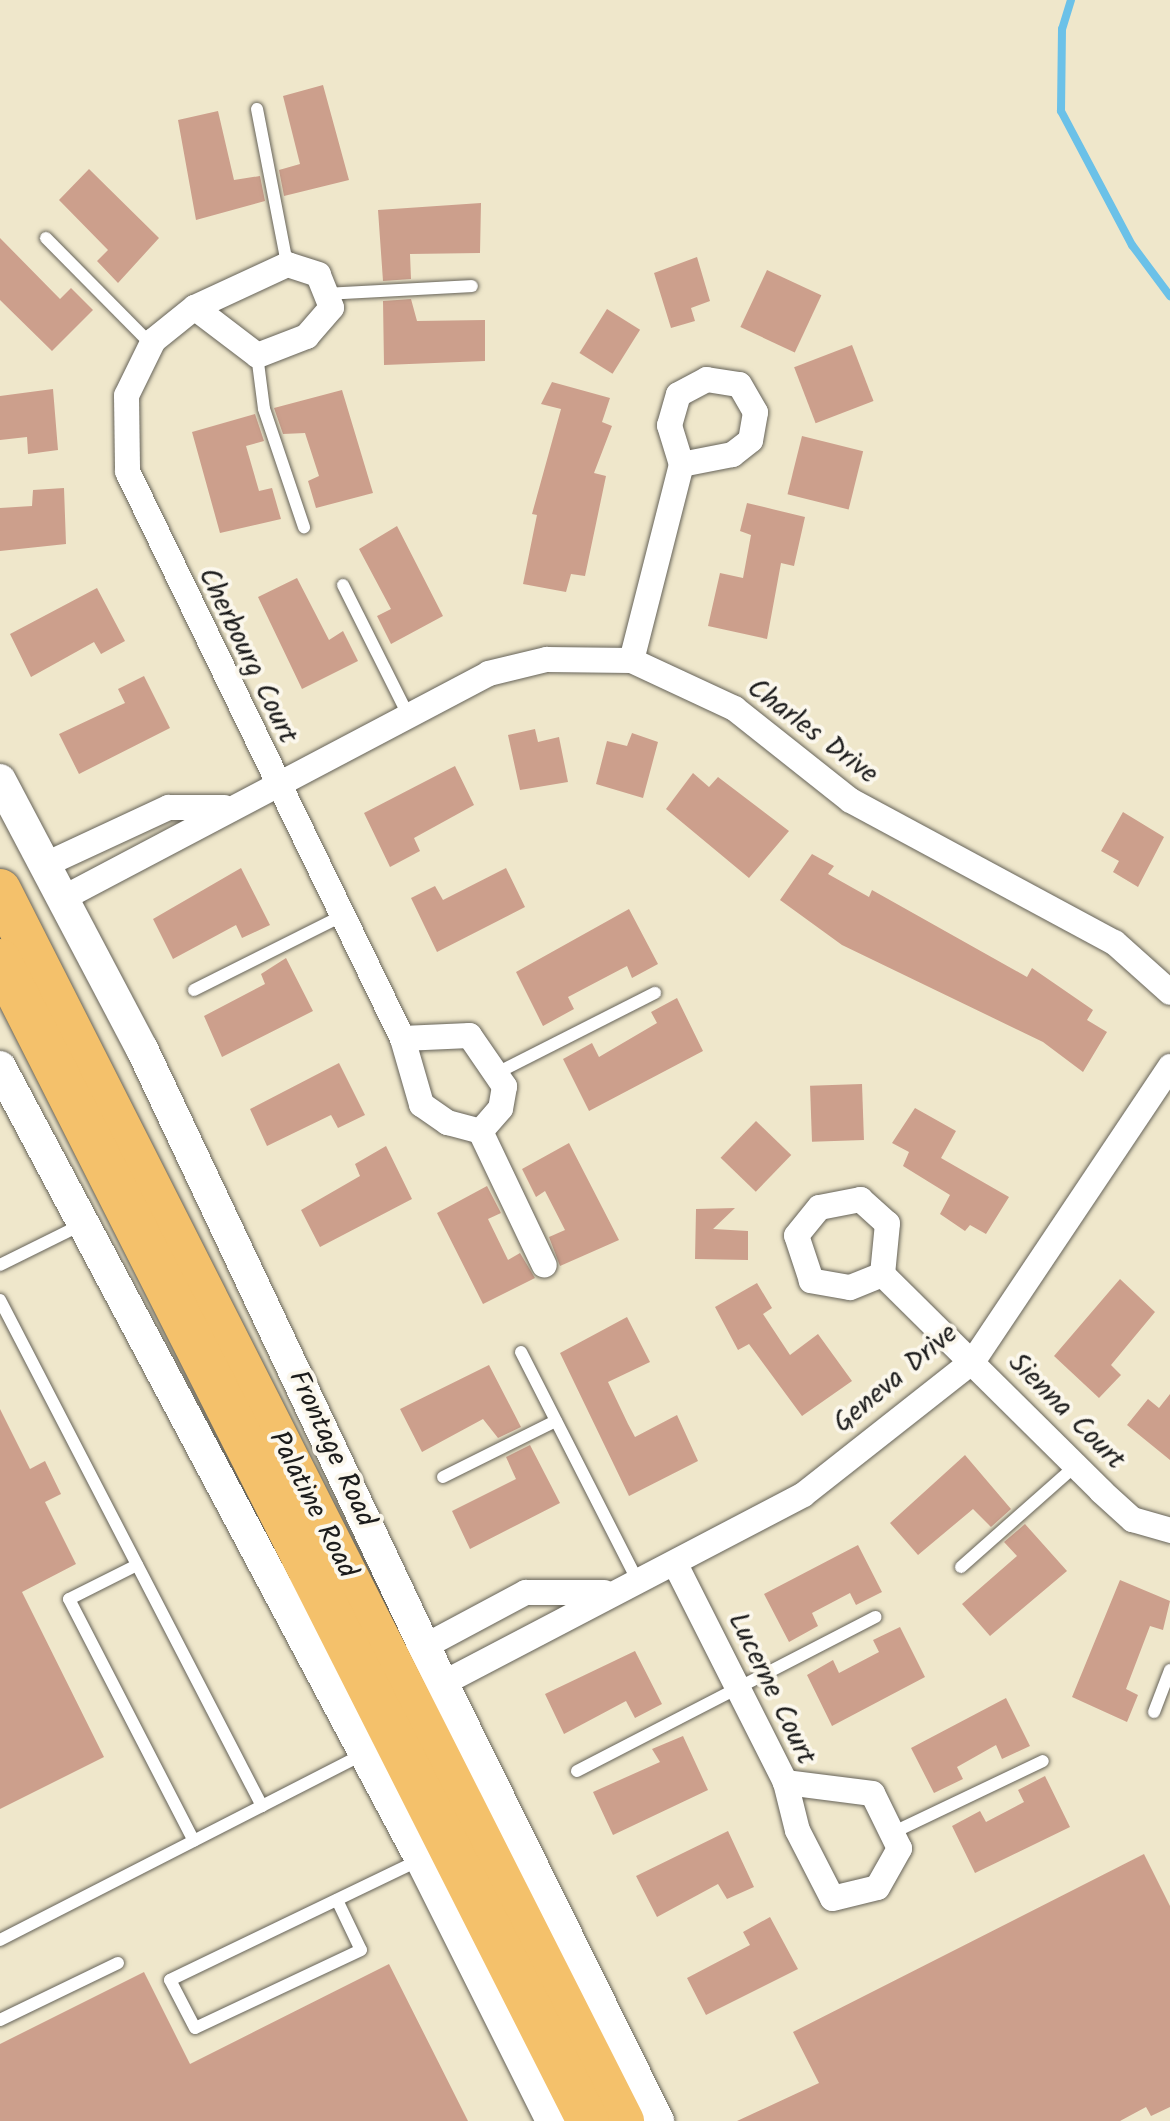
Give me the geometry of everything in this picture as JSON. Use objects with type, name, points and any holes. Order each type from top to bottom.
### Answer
[{"type":"highway","name":"Palatine Road","points":[[0,890],[622,2121]]},
{"type":"highway","name":"Palatine Road","points":[[0,960],[588,2121]]},
{"type":"street","points":[[194,306],[257,355],[306,336],[331,308],[318,274],[287,264]]},
{"type":"street","name":"Cherbourg Court","points":[[287,264],[194,306],[151,344],[126,395],[127,470],[402,1038],[422,1104],[447,1122],[480,1130]]},
{"type":"street","points":[[631,660],[681,464],[669,426],[678,394],[706,379],[739,384],[755,412],[750,440],[732,454],[681,464]]},
{"type":"street","name":"Charles Drive","points":[[60,898],[488,673],[546,659],[631,660],[734,708],[850,800],[1114,942],[1170,992]]},
{"type":"street","name":"Frontage Road","points":[[0,780],[142,1049],[424,1646],[658,2121]]},
{"type":"street","name":"Charles Drive","points":[[43,865],[168,807],[229,807]]},
{"type":"street","points":[[402,1038],[469,1035],[499,1072],[500,1108],[480,1130],[544,1265]]},
{"type":"street","name":"Geneva Drive","points":[[442,1683],[608,1592],[675,1564],[804,1494],[973,1360],[1161,1099],[1170,1066]]},
{"type":"street","points":[[0,1067],[422,1859],[552,2121]]},
{"type":"street","name":"Sienna Court","points":[[882,1274],[973,1360],[1074,1467],[1132,1518],[1170,1530]]},
{"type":"street","name":"Lucerne Court","points":[[675,1564],[786,1782],[798,1830],[832,1898],[878,1887],[899,1848],[892,1832]]},
{"type":"street","name":"Geneva Drive","points":[[424,1646],[526,1592],[608,1592]]},
{"type":"street","points":[[786,1782],[872,1793],[892,1832]]},
{"type":"lane","points":[[256,109],[287,264]]},
{"type":"lane","points":[[46,238],[151,344]]},
{"type":"lane","points":[[326,294],[472,286]]},
{"type":"lane","points":[[257,355],[264,409],[304,527]]},
{"type":"lane","points":[[343,584],[408,715]]},
{"type":"lane","points":[[194,990],[342,916]]},
{"type":"lane","points":[[499,1072],[654,992]]},
{"type":"lane","points":[[0,1265],[81,1225]]},
{"type":"lane","points":[[0,1300],[262,1806]]},
{"type":"lane","points":[[521,1352],[636,1580]]},
{"type":"lane","points":[[443,1477],[556,1421]]},
{"type":"lane","points":[[961,1567],[1074,1467]]},
{"type":"lane","points":[[138,1565],[69,1599],[194,1840]]},
{"type":"lane","points":[[577,1770],[876,1617]]},
{"type":"lane","points":[[1154,1712],[1170,1670]]},
{"type":"lane","points":[[0,1940],[365,1753]]},
{"type":"lane","points":[[892,1832],[1043,1761]]},
{"type":"lane","points":[[337,1900],[361,1950],[195,2028],[170,1980],[422,1859]]},
{"type":"lane","points":[[0,2020],[118,1963]]},
{"type":"building","points":[[323,85],[349,180],[284,196],[279,170],[300,164],[283,96]]},
{"type":"building","points":[[218,111],[234,180],[260,176],[265,201],[196,220],[178,120]]},
{"type":"building","points":[[89,169],[159,238],[118,283],[97,261],[108,250],[59,200]]},
{"type":"building","points":[[481,203],[480,253],[410,254],[411,279],[383,281],[378,210]]},
{"type":"building","points":[[0,238],[60,299],[71,288],[93,310],[52,351],[0,300]]},
{"type":"building","points":[[697,257],[710,301],[691,308],[695,321],[671,328],[654,273]]},
{"type":"building","points":[[767,270],[821,295],[795,352],[740,327]]},
{"type":"building","points":[[411,299],[417,321],[485,320],[485,361],[384,365],[383,301]]},
{"type":"building","points":[[607,309],[640,330],[613,374],[579,353]]},
{"type":"building","points":[[852,345],[874,401],[816,423],[794,367]]},
{"type":"building","points":[[552,382],[610,398],[602,422],[612,426],[594,473],[606,476],[585,576],[571,574],[566,592],[523,584],[537,515],[532,514],[561,409],[541,404]]},
{"type":"building","points":[[53,389],[58,450],[28,454],[27,437],[0,440],[0,396]]},
{"type":"building","points":[[342,390],[373,493],[316,508],[308,481],[319,476],[305,433],[283,434],[274,408]]},
{"type":"building","points":[[255,414],[264,441],[246,446],[259,491],[272,488],[281,519],[220,533],[192,432]]},
{"type":"building","points":[[802,436],[863,451],[849,509],[787,494]]},
{"type":"building","points":[[64,488],[66,544],[0,551],[0,508],[32,506],[33,490]]},
{"type":"building","points":[[747,503],[805,517],[794,566],[781,563],[767,639],[708,626],[720,573],[743,578],[751,535],[740,531]]},
{"type":"building","points":[[397,526],[443,616],[391,644],[377,616],[391,609],[359,549]]},
{"type":"building","points":[[297,578],[329,640],[343,631],[358,661],[302,689],[258,597]]},
{"type":"building","points":[[97,588],[125,641],[101,654],[94,642],[31,677],[10,634]]},
{"type":"building","points":[[144,676],[170,728],[79,774],[59,734],[125,703],[118,689]]},
{"type":"building","points":[[535,729],[538,742],[559,737],[568,782],[520,790],[508,735]]},
{"type":"building","points":[[632,733],[658,742],[643,798],[596,784],[607,741],[627,746]]},
{"type":"building","points":[[455,766],[474,805],[414,838],[420,851],[390,867],[364,813]]},
{"type":"building","points":[[693,773],[709,787],[718,777],[789,831],[749,878],[666,809]]},
{"type":"building","points":[[1123,812],[1164,837],[1138,887],[1113,872],[1119,861],[1101,851]]},
{"type":"building","points":[[812,854],[834,866],[828,874],[869,897],[872,890],[1027,977],[1032,968],[1093,1010],[1087,1020],[1107,1032],[1083,1072],[1043,1042],[842,945],[780,900]]},
{"type":"building","points":[[241,868],[270,925],[242,938],[236,925],[173,959],[153,919]]},
{"type":"building","points":[[506,868],[525,907],[437,952],[411,898],[435,886],[443,900]]},
{"type":"building","points":[[629,909],[658,964],[632,978],[627,966],[568,997],[574,1009],[543,1026],[516,972]]},
{"type":"building","points":[[286,958],[313,1011],[222,1057],[204,1016],[265,984],[261,974]]},
{"type":"building","points":[[677,998],[703,1051],[589,1111],[563,1059],[592,1043],[599,1057],[657,1023],[651,1012]]},
{"type":"building","points":[[339,1063],[365,1115],[338,1128],[331,1115],[267,1146],[250,1109]]},
{"type":"building","points":[[862,1084],[864,1140],[812,1142],[810,1086]]},
{"type":"building","points":[[915,1108],[956,1131],[941,1158],[1009,1197],[986,1234],[970,1225],[965,1231],[940,1214],[950,1195],[903,1166],[909,1152],[892,1143]]},
{"type":"building","points":[[756,1121],[791,1155],[756,1192],[721,1158]]},
{"type":"building","points":[[569,1143],[619,1240],[560,1266],[549,1237],[565,1230],[545,1191],[536,1197],[522,1169]]},
{"type":"building","points":[[386,1146],[412,1199],[320,1247],[301,1210],[360,1176],[355,1164]]},
{"type":"building","points":[[487,1186],[501,1213],[488,1219],[508,1260],[520,1253],[535,1278],[483,1304],[437,1213]]},
{"type":"building","points":[[735,1208],[713,1229],[748,1231],[748,1260],[695,1259],[696,1209]]},
{"type":"building","points":[[1120,1279],[1155,1312],[1111,1365],[1121,1375],[1099,1398],[1054,1356]]},
{"type":"building","points":[[757,1283],[772,1308],[763,1314],[790,1355],[818,1334],[852,1381],[802,1416],[749,1344],[738,1350],[715,1307]]},
{"type":"building","points":[[627,1317],[650,1362],[608,1382],[628,1424],[635,1437],[677,1415],[698,1461],[629,1496],[560,1353]]},
{"type":"building","points":[[489,1365],[521,1427],[498,1438],[483,1419],[422,1452],[400,1409]]},
{"type":"building","points":[[1170,1394],[1170,1460],[1127,1425],[1148,1399],[1159,1408]]},
{"type":"building","points":[[0,1409],[30,1469],[45,1461],[61,1494],[45,1502],[76,1564],[22,1592],[104,1757],[0,1809]]},
{"type":"building","points":[[530,1445],[560,1503],[470,1549],[452,1511],[516,1479],[506,1457]]},
{"type":"building","points":[[965,1455],[1011,1509],[991,1527],[973,1509],[918,1555],[890,1523]]},
{"type":"building","points":[[1025,1524],[1067,1571],[990,1636],[962,1604],[1017,1556],[1004,1542]]},
{"type":"building","points":[[858,1545],[882,1592],[856,1605],[850,1593],[812,1613],[818,1626],[789,1642],[764,1594]]},
{"type":"building","points":[[1120,1580],[1170,1601],[1163,1630],[1150,1626],[1126,1689],[1138,1695],[1127,1722],[1072,1697]]},
{"type":"building","points":[[900,1627],[925,1677],[832,1726],[807,1675],[833,1660],[839,1673],[879,1652],[873,1640]]},
{"type":"building","points":[[635,1651],[662,1704],[635,1718],[626,1701],[564,1734],[545,1694]]},
{"type":"building","points":[[1006,1698],[1030,1746],[1002,1759],[996,1745],[957,1767],[963,1779],[934,1793],[911,1748]]},
{"type":"building","points":[[683,1736],[708,1790],[613,1835],[593,1792],[660,1762],[652,1749]]},
{"type":"building","points":[[1045,1776],[1070,1827],[975,1873],[952,1826],[980,1811],[986,1822],[1024,1802],[1018,1790]]},
{"type":"building","points":[[728,1831],[754,1887],[727,1899],[718,1884],[657,1917],[636,1876]]},
{"type":"building","points":[[1144,1854],[1170,1906],[1170,2107],[1151,2116],[1146,2107],[1120,2121],[737,2121],[819,2083],[793,2032]]},
{"type":"building","points":[[770,1917],[798,1969],[706,2015],[687,1978],[750,1945],[743,1932]]},
{"type":"building","points":[[389,1964],[468,2121],[0,2121],[0,2044],[144,1972],[190,2064]]},
{"type":"waterway","points":[[1071,0],[1062,29],[1061,111],[1132,245],[1170,296]]}]
